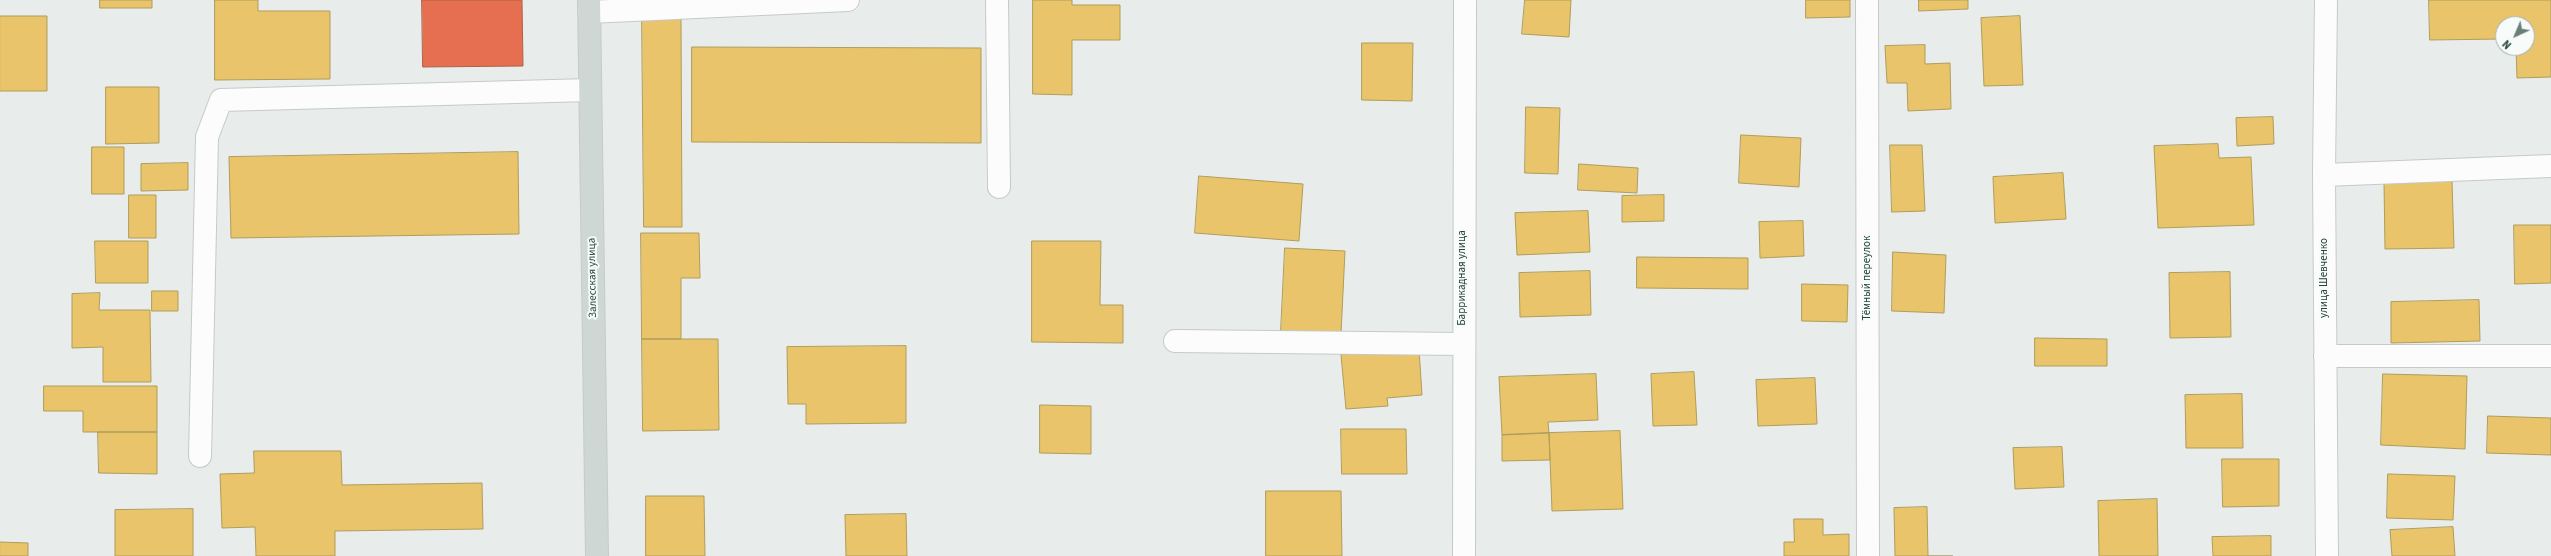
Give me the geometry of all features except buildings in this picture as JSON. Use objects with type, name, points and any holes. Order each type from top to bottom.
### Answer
[{"type":"main road","name":"Залесская улица","points":[[589,6],[597,556]]},
{"type":"street","points":[[589,6],[848,0]]},
{"type":"street","points":[[997,0],[999,187]]},
{"type":"street","name":"Баррикадная улица","points":[[1464,556],[1463,344],[1465,0]]},
{"type":"street","name":"Тёмный переулок","points":[[1867,0],[1868,556]]},
{"type":"street","name":"улица Шевченко","points":[[2326,0],[2324,175],[2327,556]]},
{"type":"street","points":[[200,456],[207,137],[221,100],[590,90]]},
{"type":"street","points":[[2324,175],[2551,166]]},
{"type":"street","points":[[1175,341],[1463,344]]},
{"type":"street","points":[[2325,356],[2551,356]]}]
